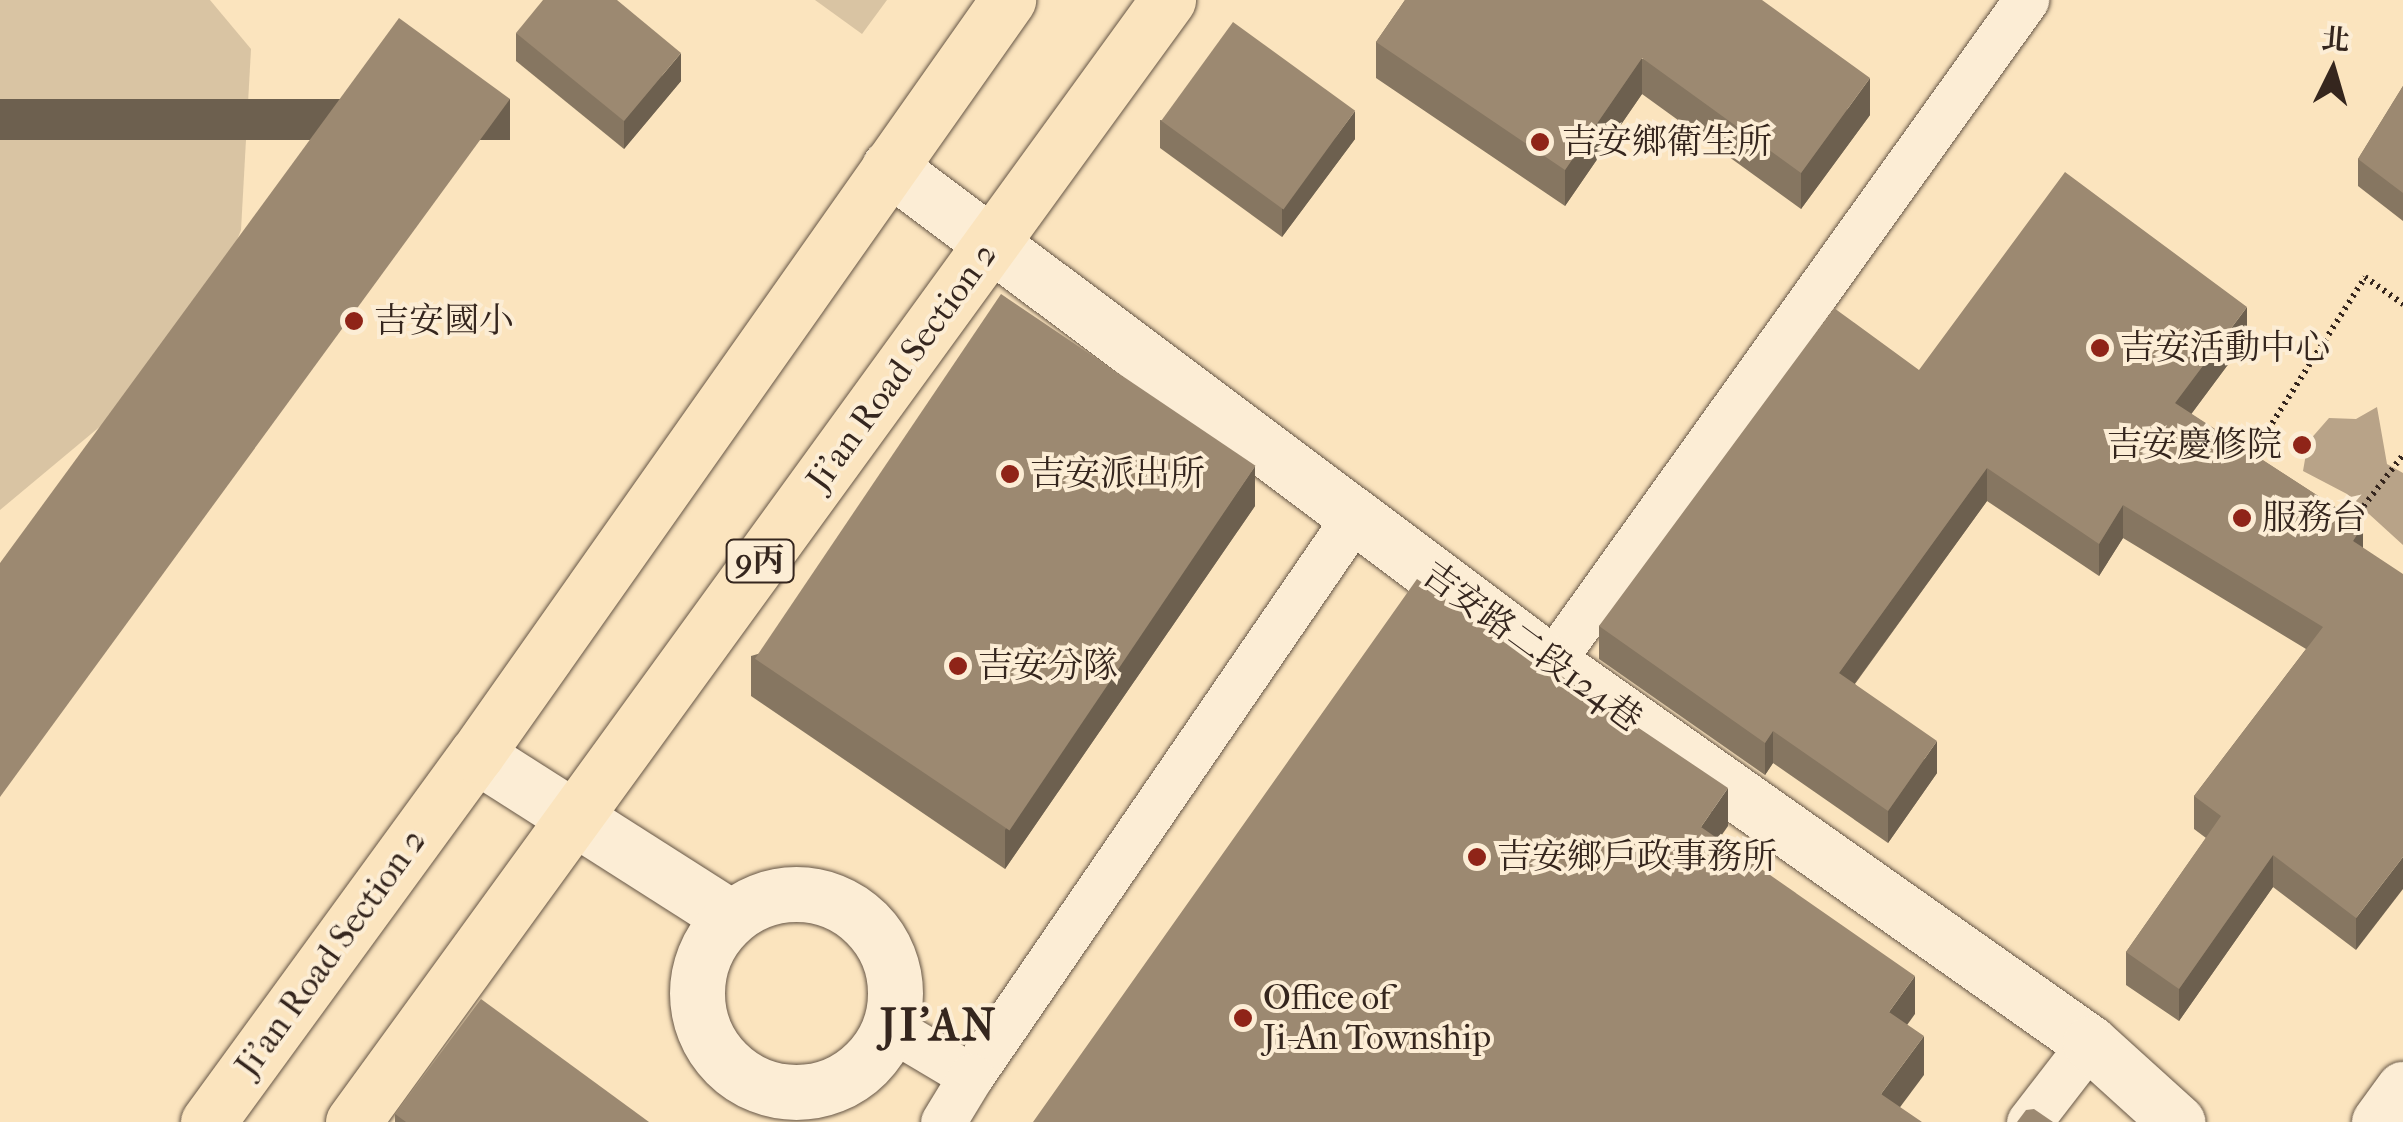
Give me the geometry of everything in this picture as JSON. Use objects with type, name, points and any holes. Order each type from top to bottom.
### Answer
[{"type":"main road","name":"Ji’an Road Section 2","points":[[208,1122],[476,755],[1008,0]]},
{"type":"main road","name":"Ji’an Road Section 2","points":[[353,1122],[1168,0]]},
{"type":"street","name":"吉安路二段124巷","points":[[889,167],[1551,663],[2090,1042],[2178,1122]]},
{"type":"street","points":[[476,755],[572,820],[730,917]]},
{"type":"street","points":[[791,893],[824,896],[854,910],[892,963],[897,997],[890,1028],[873,1057],[848,1079],[816,1090],[784,1092],[739,1073],[706,1037],[697,1006],[697,972],[708,942],[730,917],[759,900],[791,893]]},
{"type":"street","points":[[2379,1122],[2403,1089]]},
{"type":"lane","points":[[1551,663],[2026,0]]},
{"type":"lane","points":[[942,1122],[1355,516]]},
{"type":"lane","points":[[890,1028],[972,1076]]},
{"type":"lane","points":[[2029,1122],[2090,1042]]},
{"type":"path","points":[[2237,479],[2365,278],[2403,304]]},
{"type":"path","points":[[2346,531],[2403,455]]},
{"type":"shaded area","points":[[0,0],[210,0],[251,49],[241,230],[213,299],[139,394],[0,510]]},
{"type":"shaded area","points":[[815,0],[887,0],[862,34]]},
{"type":"shaded area","points":[[2377,407],[2387,464],[2403,473],[2403,545],[2347,494],[2303,471],[2308,442],[2329,418],[2356,419]]},
{"type":"building","points":[[543,0],[617,0],[681,53],[624,121],[516,33]]},
{"type":"building","points":[[1405,0],[1762,0],[1870,78],[1801,173],[1642,58],[1565,170],[1376,42]]},
{"type":"building","points":[[399,18],[510,99],[0,797],[0,563]]},
{"type":"building","points":[[1233,22],[1355,111],[1283,209],[1161,121]]},
{"type":"building","points":[[2403,86],[2403,193],[2358,159]]},
{"type":"building","points":[[2065,172],[2247,307],[2175,403],[2363,525],[2353,541],[2403,574],[2403,857],[2356,918],[2273,855],[2179,989],[2126,952],[2221,816],[2194,796],[2323,627],[2123,505],[2099,544],[1987,468],[1839,673],[1937,741],[1888,811],[1773,731],[1765,743],[1599,626],[1834,308],[1919,370]]},
{"type":"building","points":[[1001,294],[1256,466],[1009,830],[755,659]]},
{"type":"building","points":[[1417,579],[1728,788],[1701,827],[1915,976],[1889,1012],[1924,1036],[1881,1094],[1922,1122],[1033,1122]]},
{"type":"building","points":[[481,999],[649,1122],[406,1122],[395,1114]]},
{"type":"building","points":[[2034,1109],[2053,1122],[2017,1122],[2026,1110]]},
{"type":"place","name":"吉安鄉衛生所","points":[[1540,142]]},
{"type":"place","name":"吉安國小","points":[[354,321]]},
{"type":"place","name":"吉安活動中心","points":[[2100,348]]},
{"type":"place","name":"吉安慶修院","points":[[2302,445]]},
{"type":"place","name":"吉安派出所","points":[[1010,474]]},
{"type":"place","name":"服務台","points":[[2242,518]]},
{"type":"place","name":"吉安分隊","points":[[958,666]]},
{"type":"place","name":"吉安鄉戶政事務所","points":[[1477,857]]},
{"type":"place","name":"Office of Ji-An Township","points":[[1243,1018]]},
{"type":"district","name":"JI'AN","points":[[939,1026]]}]
